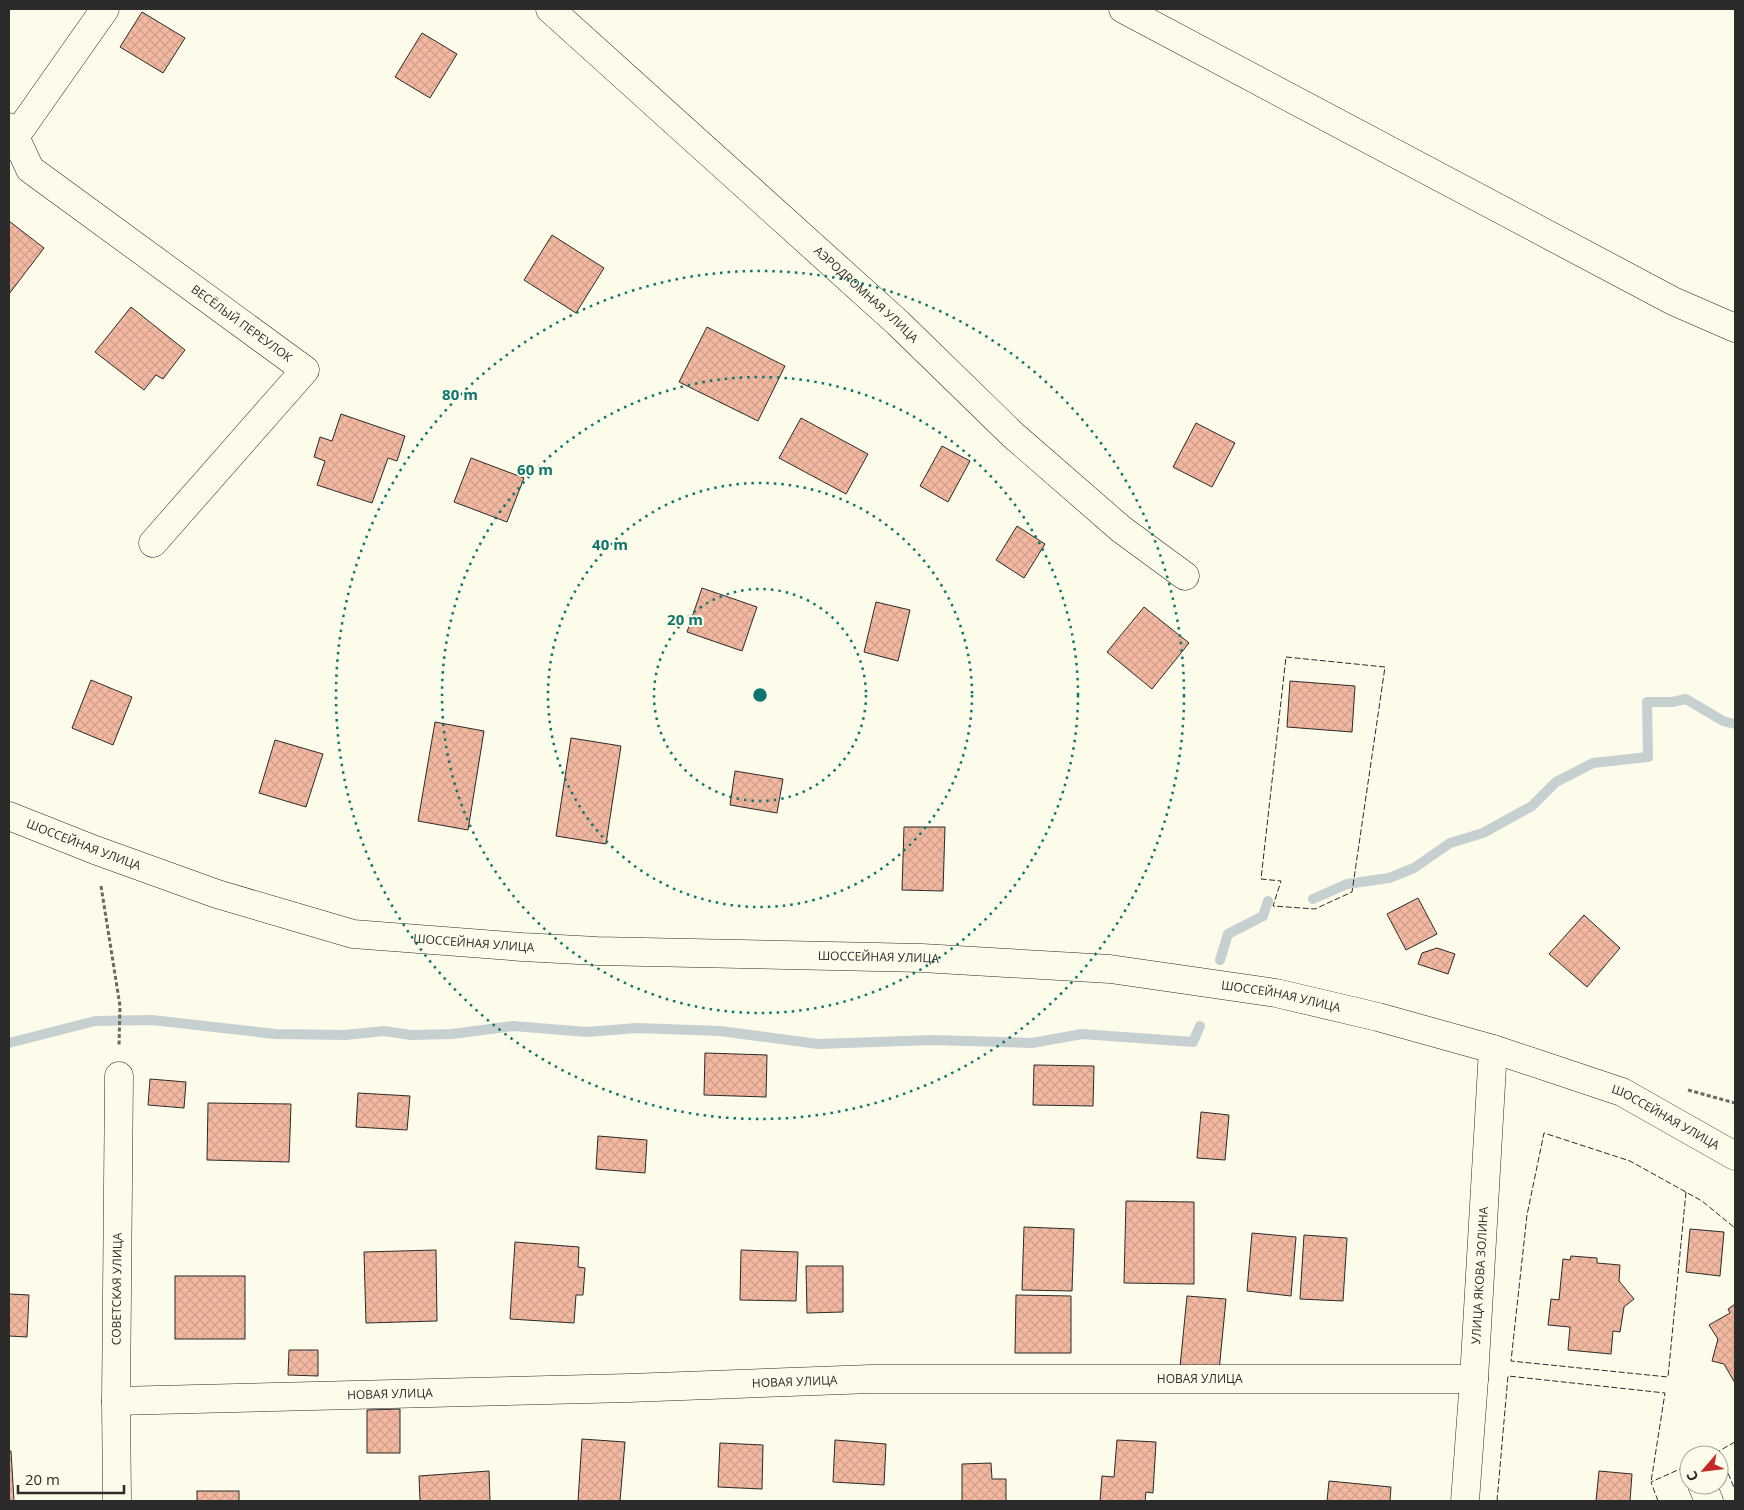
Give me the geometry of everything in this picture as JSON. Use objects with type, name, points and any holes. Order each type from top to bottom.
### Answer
[{"type":"street","points":[[12,132],[105,9]]},
{"type":"street","name":"АЭРОДРОМНАЯ УЛИЦА","points":[[550,9],[898,323],[1020,441],[1121,529],[1185,576]]},
{"type":"street","points":[[1123,9],[1673,301],[1735,328]]},
{"type":"street","name":"ВЕСЁЛЫЙ ПЕРЕУЛОК","points":[[12,132],[30,169],[305,370],[154,543]]},
{"type":"street","name":"ШОССЕЙНАЯ УЛИЦА","points":[[9,816],[95,850],[217,894],[353,934],[578,950],[922,958],[1110,969],[1276,993],[1378,1017],[1493,1050],[1622,1092],[1735,1156]]},
{"type":"street","name":"УЛИЦА ЯКОВА ЗОЛИНА","points":[[1464,1501],[1474,1379],[1493,1050]]},
{"type":"street","name":"СОВЕТСКАЯ УЛИЦА","points":[[117,1501],[119,1076]]},
{"type":"street","name":"НОВАЯ УЛИЦА","points":[[116,1401],[629,1388],[871,1379],[1474,1379]]},
{"type":"path","points":[[95,850],[120,1006],[120,1030]]},
{"type":"building","points":[[142,12],[185,38],[163,73],[120,47]]},
{"type":"building","points":[[422,33],[457,54],[430,98],[395,77]]},
{"type":"building","points":[[9,221],[44,248],[9,294]]},
{"type":"building","points":[[552,235],[604,268],[576,313],[524,280]]},
{"type":"building","points":[[131,307],[185,350],[163,379],[156,375],[144,390],[95,352]]},
{"type":"building","points":[[707,327],[785,366],[758,421],[679,382]]},
{"type":"building","points":[[341,414],[405,436],[397,461],[388,458],[372,503],[317,485],[325,461],[314,457],[320,437],[332,441]]},
{"type":"building","points":[[801,418],[868,454],[846,494],[779,458]]},
{"type":"building","points":[[1196,423],[1235,443],[1212,487],[1173,467]]},
{"type":"building","points":[[942,446],[970,461],[948,502],[920,486]]},
{"type":"building","points":[[471,458],[524,478],[507,522],[454,502]]},
{"type":"building","points":[[1017,526],[1045,544],[1024,578],[996,560]]},
{"type":"building","points":[[702,588],[757,607],[742,651],[687,632]]},
{"type":"building","points":[[876,602],[910,610],[898,661],[864,652]]},
{"type":"building","points":[[1144,607],[1189,643],[1152,689],[1107,652]]},
{"type":"building","points":[[91,680],[132,697],[113,745],[72,728]]},
{"type":"building","points":[[1290,681],[1355,686],[1352,732],[1287,727]]},
{"type":"building","points":[[435,722],[484,731],[468,830],[418,821]]},
{"type":"building","points":[[571,738],[621,746],[606,844],[556,836]]},
{"type":"building","points":[[275,740],[323,754],[306,807],[259,793]]},
{"type":"building","points":[[735,771],[783,779],[777,813],[730,805]]},
{"type":"building","points":[[904,827],[945,827],[943,891],[902,890]]},
{"type":"building","points":[[1418,898],[1437,934],[1406,950],[1387,914]]},
{"type":"building","points":[[1584,915],[1620,948],[1587,987],[1549,954]]},
{"type":"building","points":[[1437,948],[1455,954],[1448,974],[1418,964],[1422,953]]},
{"type":"building","points":[[705,1053],[767,1055],[766,1097],[704,1095]]},
{"type":"building","points":[[1034,1065],[1094,1066],[1093,1106],[1033,1105]]},
{"type":"building","points":[[150,1079],[186,1082],[184,1108],[148,1105]]},
{"type":"building","points":[[358,1093],[410,1096],[407,1130],[356,1127]]},
{"type":"building","points":[[208,1103],[291,1104],[289,1162],[207,1160]]},
{"type":"building","points":[[1201,1112],[1229,1115],[1225,1160],[1197,1158]]},
{"type":"building","points":[[598,1136],[647,1140],[645,1173],[596,1169]]},
{"type":"building","points":[[1126,1201],[1194,1202],[1194,1284],[1124,1283]]},
{"type":"building","points":[[1024,1227],[1074,1229],[1072,1291],[1022,1290]]},
{"type":"building","points":[[1690,1229],[1724,1232],[1720,1276],[1686,1272]]},
{"type":"building","points":[[1252,1233],[1296,1237],[1291,1296],[1247,1291]]},
{"type":"building","points":[[1304,1235],[1347,1238],[1343,1301],[1300,1299]]},
{"type":"building","points":[[515,1242],[579,1247],[578,1267],[585,1268],[583,1295],[576,1295],[574,1323],[510,1319]]},
{"type":"building","points":[[436,1250],[437,1321],[366,1323],[364,1252]]},
{"type":"building","points":[[741,1250],[798,1252],[796,1301],[740,1300]]},
{"type":"building","points":[[1571,1256],[1597,1258],[1597,1263],[1620,1265],[1619,1281],[1634,1299],[1624,1307],[1620,1332],[1613,1331],[1611,1354],[1568,1350],[1570,1327],[1548,1325],[1551,1299],[1559,1300],[1563,1259],[1570,1260]]},
{"type":"building","points":[[806,1266],[843,1266],[843,1312],[807,1313]]},
{"type":"building","points":[[175,1276],[245,1276],[245,1339],[175,1339]]},
{"type":"building","points":[[9,1294],[29,1295],[27,1337],[9,1336]]},
{"type":"building","points":[[1016,1295],[1071,1296],[1071,1353],[1015,1353]]},
{"type":"building","points":[[1187,1296],[1226,1299],[1219,1371],[1180,1367]]},
{"type":"building","points":[[1735,1304],[1735,1383],[1724,1364],[1712,1361],[1718,1339],[1709,1325],[1730,1313],[1728,1309]]},
{"type":"building","points":[[289,1350],[318,1350],[318,1376],[288,1375]]},
{"type":"building","points":[[400,1409],[400,1453],[367,1453],[367,1410]]},
{"type":"building","points":[[582,1439],[625,1442],[620,1501],[578,1501]]},
{"type":"building","points":[[835,1440],[886,1444],[884,1485],[833,1482]]},
{"type":"building","points":[[1117,1440],[1156,1442],[1153,1493],[1146,1492],[1145,1501],[1100,1501],[1102,1476],[1114,1477]]},
{"type":"building","points":[[720,1443],[763,1445],[762,1489],[718,1487]]},
{"type":"building","points":[[9,1451],[11,1451],[14,1501],[9,1501]]},
{"type":"building","points":[[991,1463],[992,1479],[1006,1479],[1006,1501],[962,1501],[962,1464]]},
{"type":"building","points":[[489,1471],[490,1501],[420,1501],[419,1476]]},
{"type":"building","points":[[1599,1471],[1632,1474],[1630,1501],[1596,1501]]},
{"type":"building","points":[[1329,1481],[1391,1487],[1390,1501],[1327,1501]]},
{"type":"building","points":[[197,1491],[239,1491],[239,1501],[197,1501]]},
{"type":"waterway","points":[[1313,899],[1347,884],[1389,878],[1414,868],[1450,843],[1483,833],[1532,806],[1556,782],[1593,763],[1648,757],[1647,702],[1672,702],[1686,699],[1723,721],[1735,724]]},
{"type":"waterway","points":[[1220,960],[1228,934],[1263,916],[1268,901]]},
{"type":"waterway","points":[[9,1043],[95,1021],[152,1020],[275,1034],[345,1035],[384,1031],[411,1035],[452,1034],[513,1026],[587,1032],[637,1028],[720,1031],[818,1044],[933,1040],[1032,1043],[1082,1034],[1193,1042],[1200,1026]]},
{"type":"fence","points":[[1286,657],[1385,667],[1352,892],[1315,909],[1273,906],[1281,881],[1261,879],[1286,657]]},
{"type":"fence","points":[[1686,1192],[1668,1377],[1511,1361],[1527,1215],[1544,1133],[1630,1161],[1702,1201],[1735,1228]]},
{"type":"fence","points":[[1497,1501],[1508,1376],[1665,1393],[1651,1482]]},
{"type":"fence","points":[[1735,1442],[1719,1451],[1735,1490]]},
{"type":"fence","points":[[1658,1501],[1651,1482],[1679,1469]]}]
